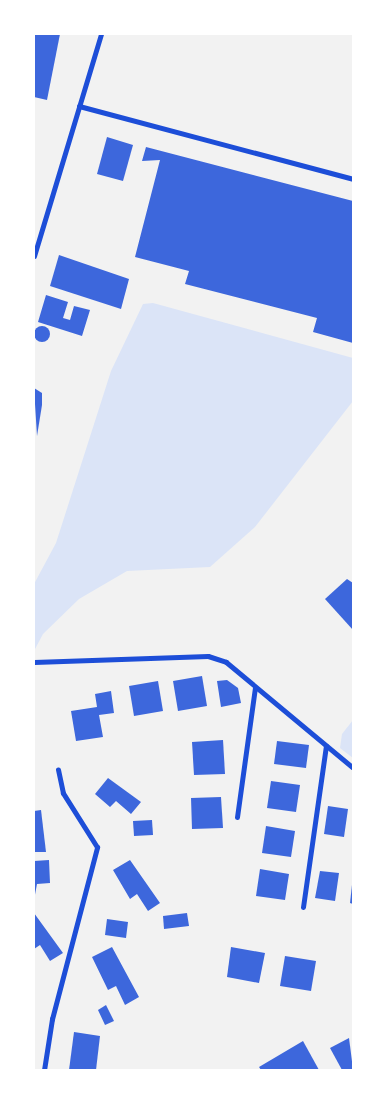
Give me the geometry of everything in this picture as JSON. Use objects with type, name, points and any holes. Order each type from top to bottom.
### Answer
[{"type":"street","points":[[34,256],[100,34]]},
{"type":"street","points":[[79,106],[353,179]]},
{"type":"street","points":[[34,662],[208,656],[226,662],[353,768]]},
{"type":"street","points":[[237,817],[255,687]]},
{"type":"street","points":[[303,907],[326,746]]},
{"type":"street","points":[[44,1070],[52,1019],[97,847],[63,793],[58,770]]},
{"type":"shaded area","points":[[153,303],[353,358],[353,401],[255,527],[210,567],[127,571],[79,599],[43,634],[34,651],[34,584],[56,543],[111,371],[143,304]]},
{"type":"shaded area","points":[[353,720],[353,758],[340,748],[342,734]]},
{"type":"building","points":[[34,34],[60,34],[47,100],[34,97]]},
{"type":"building","points":[[107,137],[133,145],[123,181],[97,174]]},
{"type":"building","points":[[146,147],[353,201],[353,343],[313,332],[317,318],[185,284],[189,271],[135,257],[160,160],[142,161]]},
{"type":"building","points":[[59,255],[129,279],[121,309],[50,286]]},
{"type":"building","points":[[46,295],[68,302],[63,318],[70,320],[74,306],[90,310],[82,336],[38,322]]},
{"type":"building","points":[[42,326],[48,328],[50,334],[48,340],[42,342],[36,340],[34,334],[36,328]]},
{"type":"building","points":[[34,388],[42,393],[37,436]]},
{"type":"building","points":[[347,579],[353,583],[353,630],[325,599]]},
{"type":"building","points":[[202,676],[207,706],[178,711],[173,681]]},
{"type":"building","points":[[227,680],[238,688],[241,703],[221,707],[217,681]]},
{"type":"building","points":[[158,681],[163,711],[134,716],[129,686]]},
{"type":"building","points":[[111,691],[114,713],[99,715],[103,737],[76,741],[71,711],[97,707],[95,694]]},
{"type":"building","points":[[223,740],[225,774],[194,775],[192,742]]},
{"type":"building","points":[[277,741],[309,745],[306,768],[274,764]]},
{"type":"building","points":[[108,778],[141,802],[131,814],[116,801],[110,807],[95,794]]},
{"type":"building","points":[[271,781],[300,785],[296,812],[267,808]]},
{"type":"building","points":[[221,797],[223,828],[192,829],[191,798]]},
{"type":"building","points":[[328,806],[348,809],[344,837],[324,834]]},
{"type":"building","points":[[41,810],[46,852],[34,852],[34,811]]},
{"type":"building","points":[[152,820],[153,835],[134,836],[133,821]]},
{"type":"building","points":[[266,826],[295,831],[291,857],[262,853]]},
{"type":"building","points":[[49,860],[50,883],[37,884],[34,900],[34,861]]},
{"type":"building","points":[[130,860],[160,903],[148,911],[137,894],[130,899],[113,870]]},
{"type":"building","points":[[260,869],[289,874],[285,900],[256,896]]},
{"type":"building","points":[[320,871],[339,873],[335,901],[315,898]]},
{"type":"building","points":[[353,885],[353,904],[350,903]]},
{"type":"building","points":[[34,913],[63,953],[50,961],[40,945],[34,949]]},
{"type":"building","points":[[187,913],[189,926],[164,929],[163,916]]},
{"type":"building","points":[[107,919],[128,922],[126,938],[105,935]]},
{"type":"building","points":[[112,947],[139,997],[125,1005],[116,986],[108,990],[92,957]]},
{"type":"building","points":[[231,947],[265,953],[259,983],[227,977]]},
{"type":"building","points":[[285,956],[316,961],[311,991],[280,986]]},
{"type":"building","points":[[106,1005],[114,1021],[105,1025],[98,1010]]},
{"type":"building","points":[[74,1032],[100,1036],[96,1070],[69,1070]]},
{"type":"building","points":[[349,1038],[353,1069],[342,1070],[330,1048]]},
{"type":"building","points":[[303,1041],[319,1070],[261,1070],[259,1067]]}]
